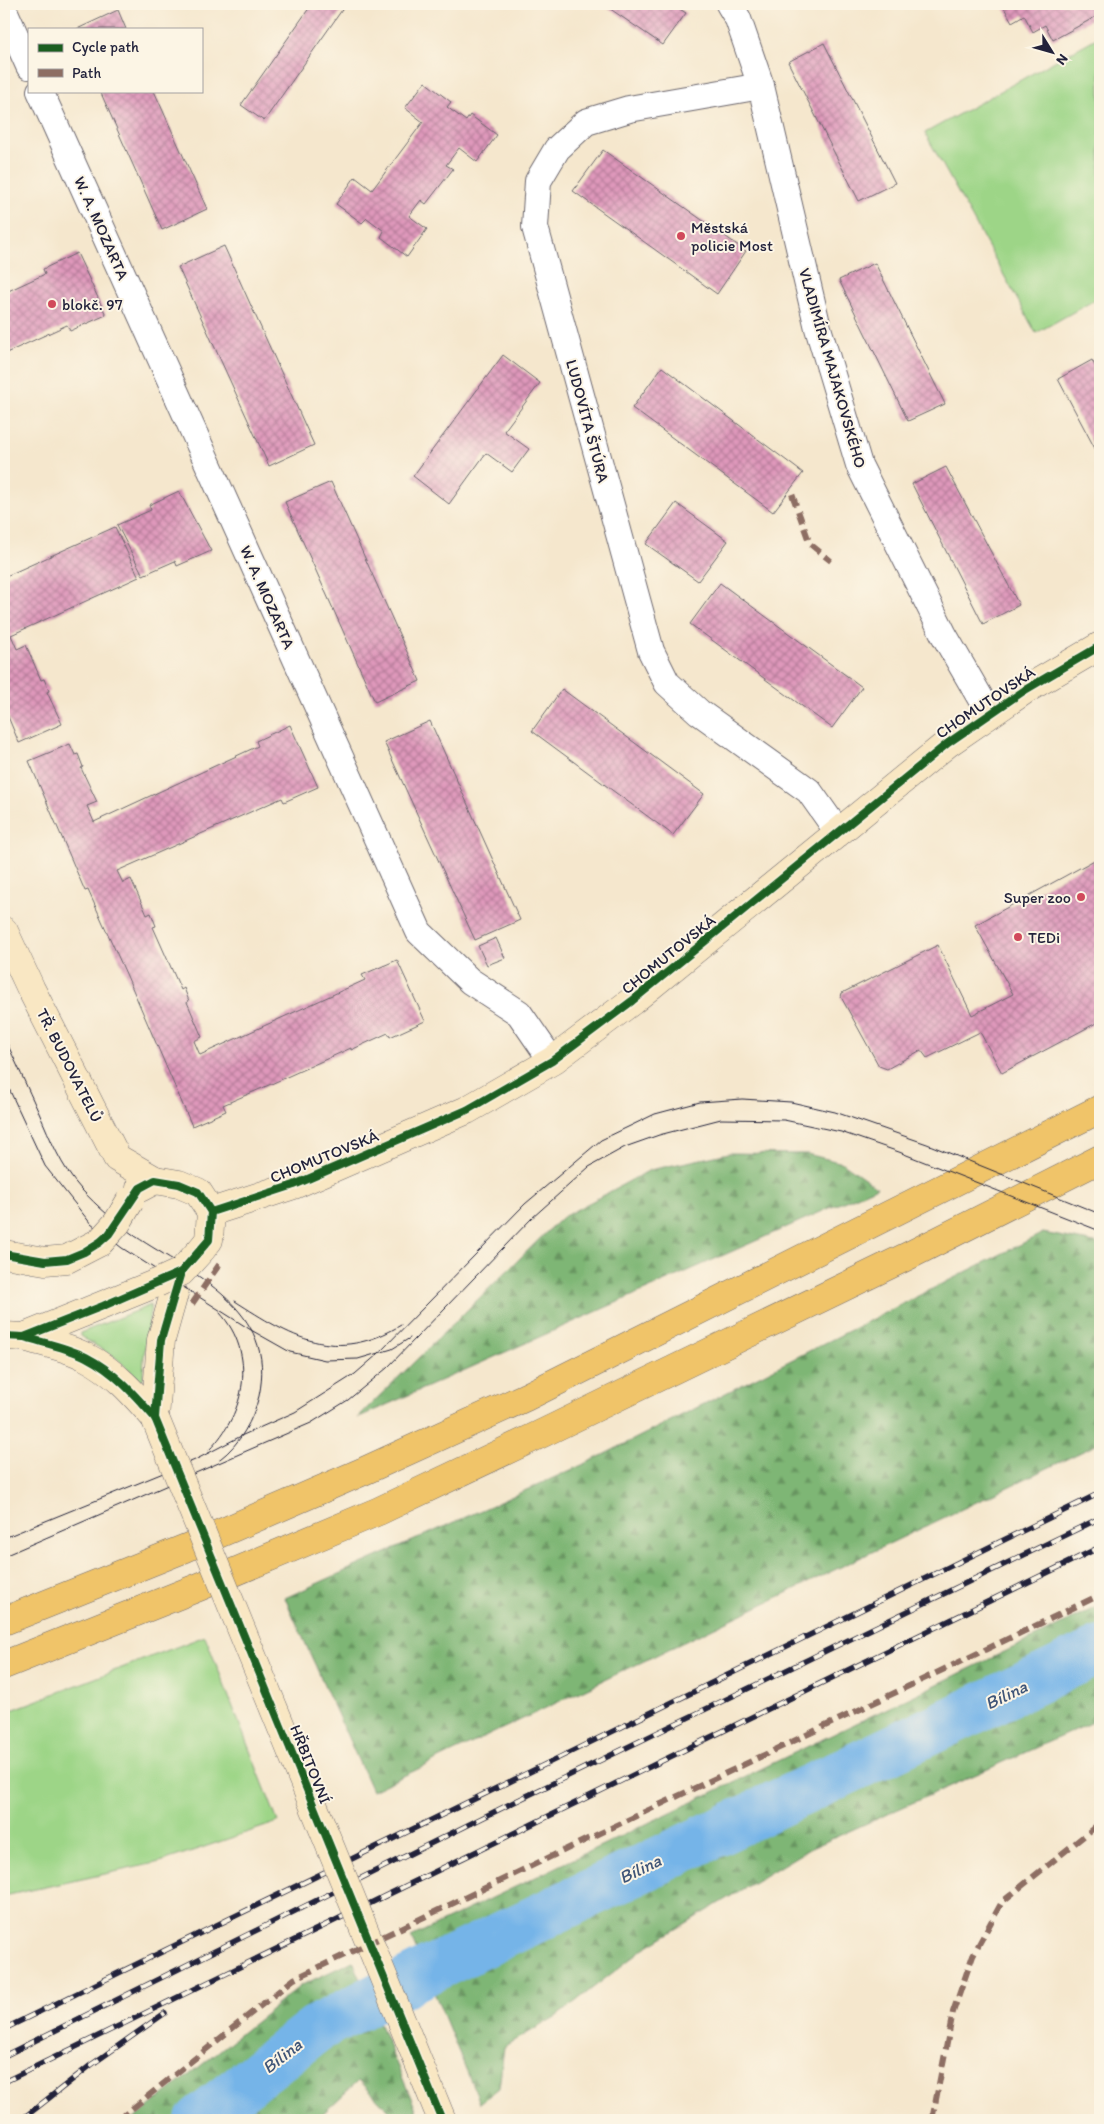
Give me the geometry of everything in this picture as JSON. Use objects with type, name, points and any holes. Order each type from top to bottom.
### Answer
[{"type":"highway","points":[[4,1621],[186,1548],[364,1471],[526,1397],[1100,1109]]},
{"type":"highway","points":[[4,1665],[199,1587],[379,1511],[910,1255],[1100,1159]]},
{"type":"highway","points":[[910,1255],[1100,1175]]},
{"type":"street","name":"VLADIMÍRA MAJAKOVSKÉHO","points":[[729,4],[738,19],[761,86],[818,328],[859,465],[944,635],[989,713]]},
{"type":"street","points":[[4,10],[28,64]]},
{"type":"street","name":"LUDOVÍTA ŠTÚRA","points":[[761,86],[629,108],[586,122],[557,149],[538,182],[535,227],[650,651],[667,683],[699,712],[809,791],[838,832]]},
{"type":"street","name":"W. A. MOZARTA","points":[[40,92],[419,932],[470,981],[519,1013],[552,1061]]},
{"type":"street","name":"CHOMUTOVSKÁ","points":[[211,1212],[294,1185],[468,1110],[552,1061],[632,1001],[948,743],[1025,690],[1100,646]]},
{"type":"street","name":"TŘ. BUDOVATELŮ","points":[[4,931],[31,989],[117,1158],[156,1180]]},
{"type":"street","points":[[4,1254],[45,1261],[66,1259],[100,1242],[117,1223],[140,1188],[156,1180],[179,1184],[198,1192],[211,1212],[209,1240],[171,1283],[14,1336]]},
{"type":"street","points":[[155,1418],[161,1340],[171,1283]]},
{"type":"street","points":[[14,1336],[85,1356],[124,1383],[155,1418]]},
{"type":"street","name":"HŘBITOVNÍ","points":[[155,1418],[442,2120]]},
{"type":"green space","points":[[1100,36],[1100,297],[1036,333],[925,133]]},
{"type":"green space","points":[[729,1153],[807,1154],[843,1163],[877,1187],[357,1418],[561,1218],[650,1170]]},
{"type":"green space","points":[[1043,1233],[1100,1244],[1100,1443],[372,1791],[285,1598],[591,1461]]},
{"type":"green space","points":[[151,1305],[143,1379],[141,1381],[116,1358],[80,1336],[80,1333]]},
{"type":"green space","points":[[1100,1606],[1100,1719],[809,1849],[643,1949],[557,2016],[504,2047],[499,2088],[480,2103],[411,1937]]},
{"type":"green space","points":[[205,1636],[278,1822],[160,1862],[4,1896],[4,1713]]},
{"type":"green space","points":[[353,1961],[417,2112],[391,2113],[359,2080],[316,2120],[133,2120],[300,1986]]},
{"type":"building","points":[[312,4],[339,4],[344,7],[264,121],[241,105]]},
{"type":"building","points":[[603,4],[672,4],[686,13],[663,45]]},
{"type":"building","points":[[1002,4],[1100,4],[1100,21],[1097,16],[1053,40],[1045,25],[1033,32],[1024,15],[1012,22]]},
{"type":"building","points":[[118,10],[126,28],[79,28]]},
{"type":"building","points":[[824,43],[895,183],[859,201],[788,62]]},
{"type":"building","points":[[425,82],[451,102],[447,107],[466,121],[470,115],[497,135],[477,162],[459,148],[446,165],[453,169],[426,204],[421,200],[409,216],[427,229],[407,257],[381,237],[384,231],[367,218],[362,223],[336,204],[355,177],[372,190],[423,122],[405,108]]},
{"type":"building","points":[[100,92],[154,92],[207,209],[162,230]]},
{"type":"building","points":[[603,150],[746,251],[717,294],[573,191]]},
{"type":"building","points":[[224,246],[314,445],[269,466],[178,267]]},
{"type":"building","name":"blokč. 97","points":[[77,253],[106,315],[70,331],[67,325],[4,354],[4,293],[45,274],[43,269]]},
{"type":"building","points":[[875,263],[945,404],[908,421],[839,280]]},
{"type":"building","points":[[503,355],[540,383],[504,431],[529,449],[512,472],[486,453],[449,504],[413,476]]},
{"type":"building","points":[[1092,360],[1100,376],[1100,458],[1058,379]]},
{"type":"building","points":[[662,367],[803,473],[773,512],[632,408]]},
{"type":"building","points":[[946,467],[1019,605],[983,624],[912,484]]},
{"type":"building","points":[[331,482],[420,681],[375,702],[285,502]]},
{"type":"building","points":[[179,491],[211,551],[177,566],[175,561],[143,575],[117,525],[151,510],[149,505]]},
{"type":"building","points":[[676,503],[728,541],[698,581],[646,544]]},
{"type":"building","points":[[115,527],[139,577],[11,635],[17,649],[26,645],[41,680],[44,679],[49,691],[47,692],[62,724],[19,743],[4,707],[4,577]]},
{"type":"building","points":[[720,583],[862,687],[832,728],[690,624]]},
{"type":"building","points":[[562,689],[704,794],[673,835],[532,731]]},
{"type":"building","points":[[430,721],[520,920],[475,940],[384,742]]},
{"type":"building","points":[[290,725],[318,787],[284,802],[282,798],[117,871],[123,883],[131,879],[147,915],[151,913],[156,926],[153,927],[181,990],[184,988],[189,1001],[187,1002],[202,1037],[194,1041],[200,1055],[365,980],[362,975],[397,960],[425,1021],[390,1037],[388,1033],[351,1050],[351,1048],[223,1105],[226,1111],[192,1126],[88,890],[85,891],[29,761],[70,744],[75,755],[78,754],[83,767],[81,768],[97,802],[87,806],[94,822],[258,746],[256,741]]},
{"type":"building","points":[[1100,857],[1100,1021],[1002,1073],[980,1032],[927,1058],[921,1050],[887,1069],[879,1066],[841,997],[842,993],[938,945],[972,1015],[1013,994],[975,925]]},
{"type":"building","points":[[496,938],[505,958],[487,965],[478,946]]},
{"type":"waterway","name":"Bílina","points":[[199,2120],[316,2029],[427,1971],[1100,1650]]},
{"type":"tram line","points":[[4,1037],[57,1152],[81,1189],[106,1214],[128,1231],[182,1265],[226,1298],[243,1317],[256,1339],[262,1365],[259,1396],[245,1431],[234,1446],[220,1459]]},
{"type":"tram line","points":[[4,1078],[45,1166],[91,1224],[122,1248],[251,1330],[290,1352],[325,1360],[358,1359],[392,1349],[410,1338]]},
{"type":"tram line","points":[[4,1538],[195,1460],[243,1435],[295,1412],[355,1374],[378,1354],[525,1204],[601,1140],[655,1114],[700,1102],[742,1099],[791,1102],[835,1112],[927,1144],[1100,1214]]},
{"type":"tram line","points":[[4,1556],[311,1423],[348,1400],[387,1368],[532,1218],[589,1167],[625,1147],[659,1135],[721,1119],[784,1120],[841,1132],[899,1152],[1100,1231]]},
{"type":"tram line","points":[[235,1301],[275,1326],[295,1335],[314,1341],[334,1344],[355,1343],[377,1337],[401,1325]]},
{"type":"tram line","points":[[209,1450],[222,1435],[232,1419],[242,1383],[243,1365],[239,1346],[232,1329],[220,1313]]},
{"type":"railway","points":[[4,2029],[1100,1493]]},
{"type":"railway","points":[[4,2056],[508,1805],[1100,1518]]},
{"type":"railway","points":[[4,2082],[1100,1547]]},
{"type":"railway","points":[[21,2120],[91,2065],[165,2013]]},
{"type":"marked path","points":[[792,494],[810,544],[831,561]]},
{"type":"marked path","points":[[192,1304],[221,1262]]},
{"type":"marked path","points":[[118,2120],[294,1979],[1100,1595]]},
{"type":"marked path","points":[[932,2120],[953,2012],[973,1955],[1002,1902],[1100,1823]]},
{"type":"cycle path","points":[[211,1212],[294,1185],[467,1110],[552,1061],[632,1001],[948,743],[1025,690],[1100,646]]},
{"type":"cycle path","points":[[4,1254],[45,1261],[67,1259],[84,1252],[109,1234],[140,1188],[155,1180],[179,1184],[198,1192],[211,1212],[209,1240],[181,1272],[103,1306],[24,1337],[4,1336]]},
{"type":"cycle path","points":[[155,1418],[161,1340],[181,1272]]},
{"type":"cycle path","points":[[24,1337],[71,1350],[106,1369],[124,1384],[155,1418],[442,2120]]},
{"type":"place","name":"Městská policie Most","points":[[681,236]]},
{"type":"place","name":"blokč. 97","points":[[52,304]]},
{"type":"place","name":"Super zoo","points":[[1081,897]]},
{"type":"place","name":"TEDi","points":[[1018,937]]}]
